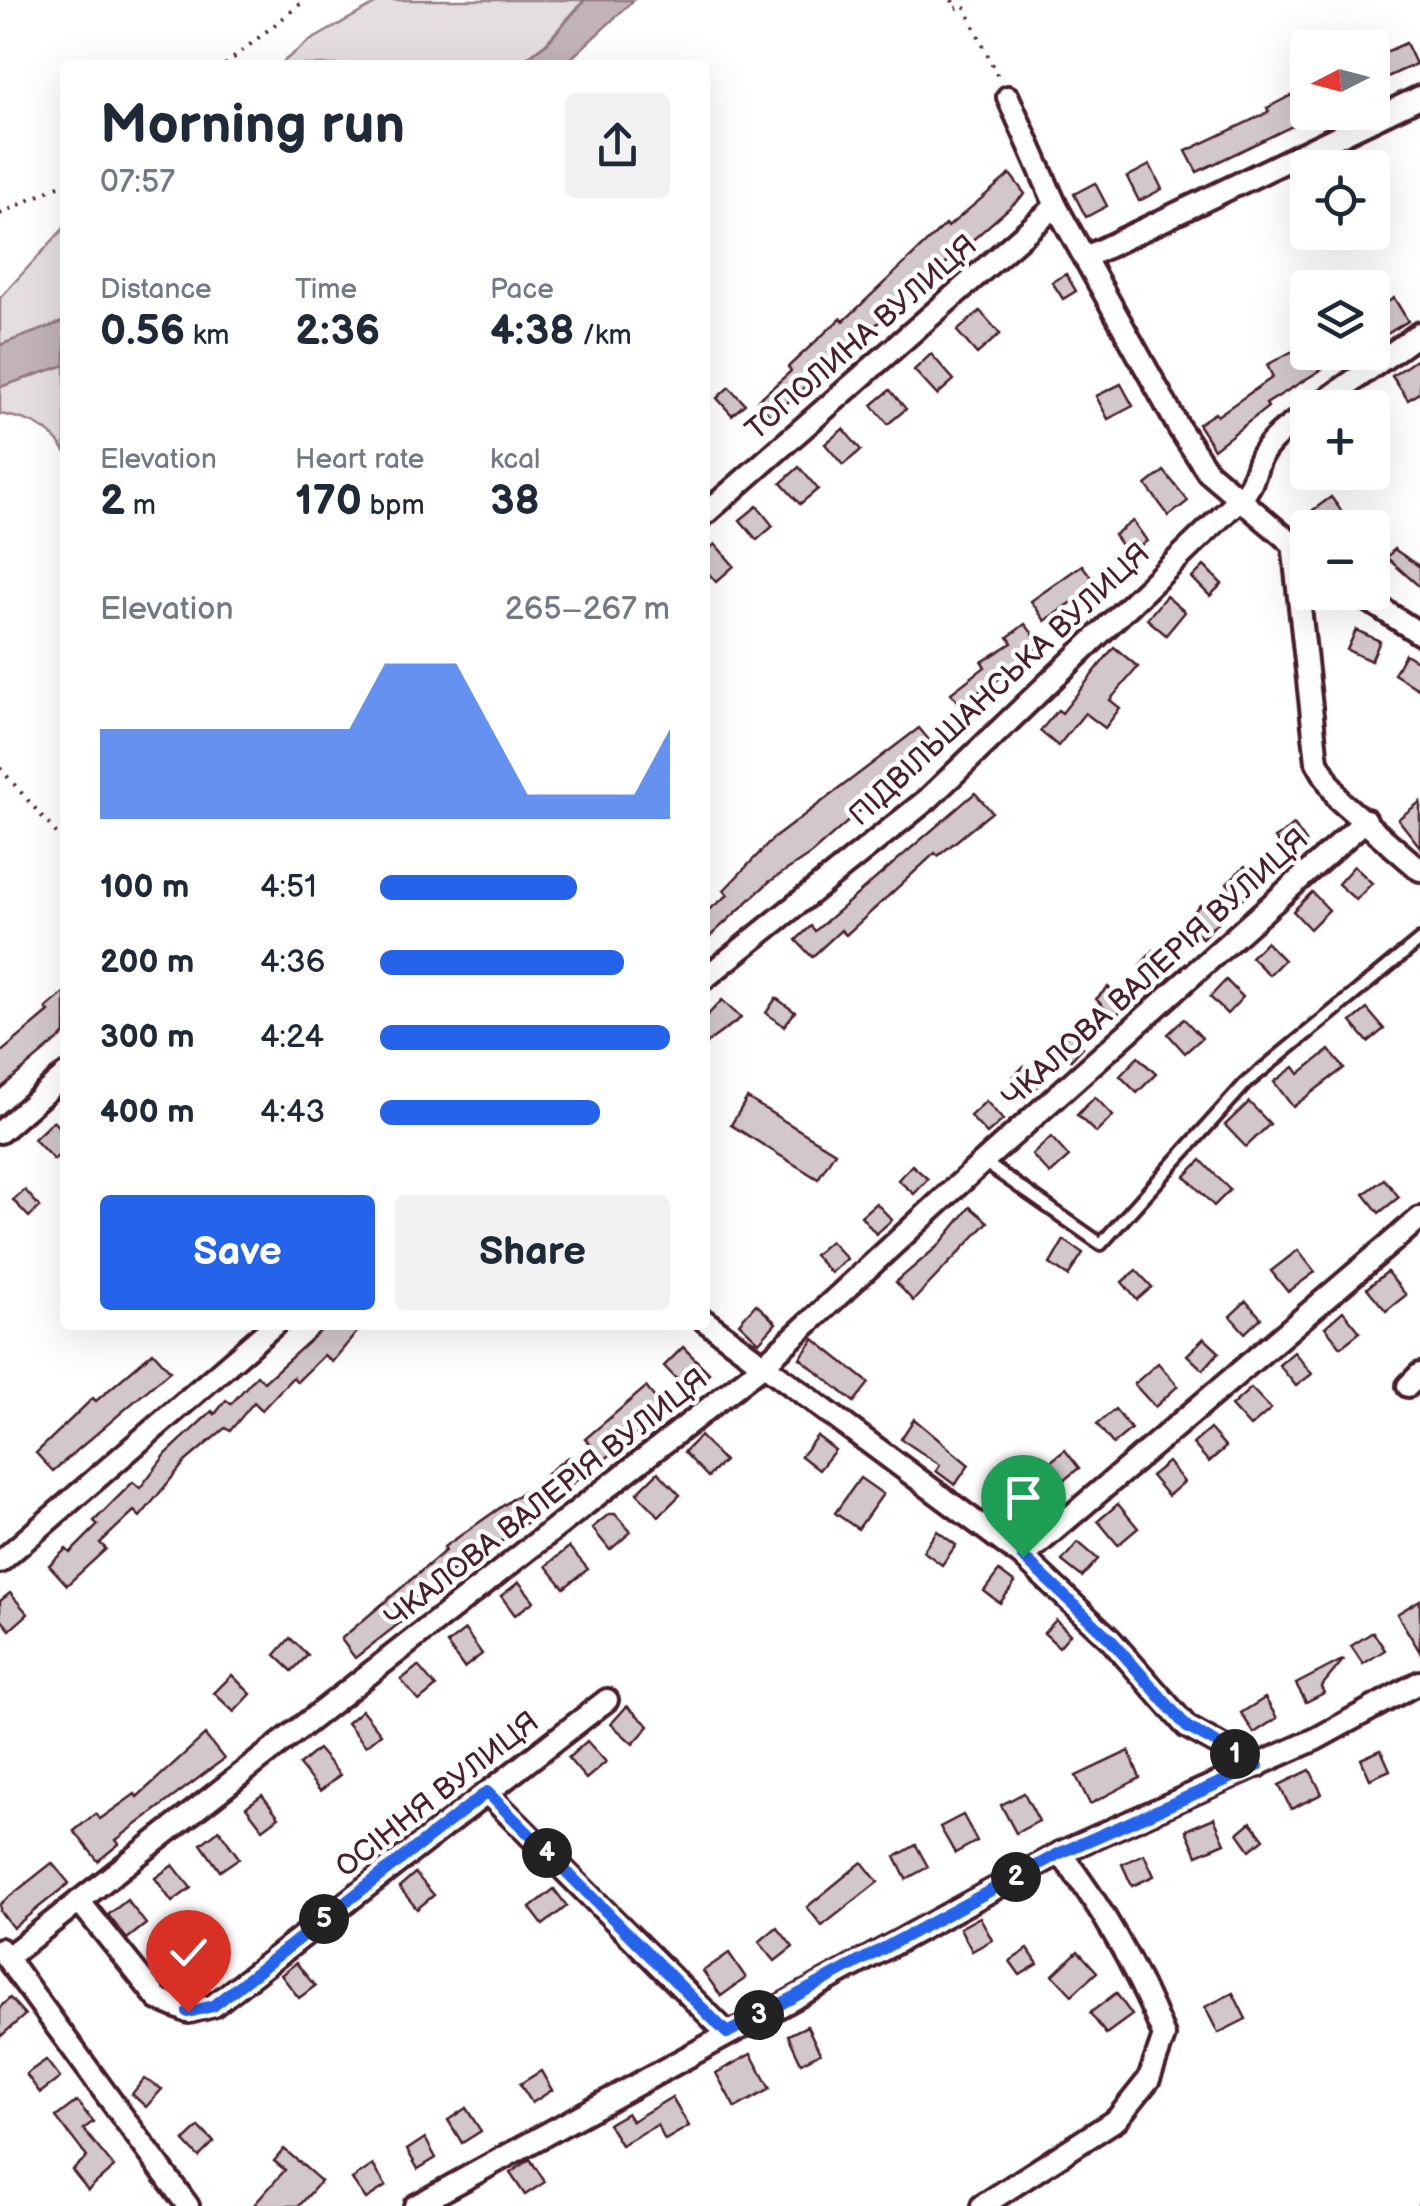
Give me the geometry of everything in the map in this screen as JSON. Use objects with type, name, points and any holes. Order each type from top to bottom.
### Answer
[{"type":"street","points":[[1008,97],[1056,206],[1179,428],[1208,472],[1290,541]]},
{"type":"street","points":[[1084,258],[1420,97]]},
{"type":"street","name":"ТОПОЛИНА ВУЛИЦЯ","points":[[710,510],[1056,206]]},
{"type":"street","points":[[1340,390],[1420,333]]},
{"type":"street","name":"ПІДВІЛЬШАНСЬКА ВУЛИЦЯ","points":[[710,974],[928,799],[1241,498],[1255,482],[1260,458],[1290,426]]},
{"type":"street","points":[[1305,610],[1318,762],[1339,800],[1420,870]]},
{"type":"street","points":[[1383,610],[1420,634]]},
{"type":"street","name":"ЧКАЛОВА ВАЛЕРІЯ ВУЛИЦЯ","points":[[4,1953],[79,1902],[761,1367],[984,1161],[1366,820]]},
{"type":"street","points":[[0,1132],[60,1079]]},
{"type":"street","points":[[1023,1557],[1420,1218]]},
{"type":"street","points":[[710,1325],[761,1367],[1023,1557],[1110,1639],[1187,1727],[1258,1766]]},
{"type":"street","points":[[0,1562],[268,1330]]},
{"type":"street","points":[[414,2206],[1060,1853],[1258,1766],[1420,1682]]},
{"type":"street","name":"ОСІННЯ ВУЛИЦЯ","points":[[79,1902],[158,2000],[188,2012],[213,2006],[607,1700]]},
{"type":"street","points":[[487,1792],[727,2033]]},
{"type":"street","points":[[982,2206],[1117,2119],[1148,2079],[1164,2036],[1134,1967],[1090,1892],[1060,1853]]},
{"type":"street","points":[[4,1953],[188,2206]]},
{"type":"lane","points":[[984,1161],[1101,1244],[1245,1084],[1420,940]]},
{"type":"path","points":[[231,60],[305,0]]},
{"type":"path","points":[[952,0],[955,9],[964,5],[1008,97]]},
{"type":"path","points":[[0,214],[60,185]]},
{"type":"path","points":[[0,768],[60,837]]},
{"type":"shaded area","points":[[382,0],[584,0],[546,43],[524,60],[285,60],[308,42]]},
{"type":"shaded area","points":[[585,0],[634,0],[569,60],[525,60],[548,42]]},
{"type":"shaded area","points":[[60,232],[60,323],[0,345],[0,298]]},
{"type":"shaded area","points":[[60,323],[60,367],[0,387],[0,345]]},
{"type":"shaded area","points":[[60,366],[60,445],[37,425],[0,414],[0,387]]},
{"type":"building","points":[[1406,43],[1416,64],[1390,76],[1390,50]]},
{"type":"building","points":[[1290,96],[1290,127],[1197,172],[1186,151],[1269,112],[1267,108]]},
{"type":"building","points":[[1150,165],[1162,189],[1139,201],[1127,177]]},
{"type":"building","points":[[1010,174],[1025,194],[771,417],[757,401],[791,371],[788,367],[841,318],[844,321],[946,224],[948,227]]},
{"type":"building","points":[[1095,183],[1107,206],[1086,217],[1074,194]]},
{"type":"building","points":[[1066,274],[1076,291],[1063,299],[1052,282]]},
{"type":"building","points":[[1394,298],[1408,321],[1390,332],[1390,301]]},
{"type":"building","points":[[980,311],[1000,334],[977,354],[957,331]]},
{"type":"building","points":[[1290,353],[1290,370],[1321,370],[1266,404],[1268,407],[1214,449],[1198,424],[1215,413],[1217,416],[1273,377],[1267,365]]},
{"type":"building","points":[[931,354],[954,380],[937,395],[914,370]]},
{"type":"building","points":[[1420,357],[1420,392],[1408,400],[1392,376]]},
{"type":"building","points":[[1121,384],[1133,406],[1108,419],[1096,396]]},
{"type":"building","points":[[729,387],[745,404],[732,415],[717,398]]},
{"type":"building","points":[[890,390],[906,409],[888,424],[872,405]]},
{"type":"building","points":[[843,429],[861,450],[843,465],[825,444]]},
{"type":"building","points":[[799,467],[818,489],[800,504],[781,483]]},
{"type":"building","points":[[1164,471],[1188,501],[1169,516],[1146,485]]},
{"type":"building","points":[[1331,497],[1341,510],[1313,510]]},
{"type":"building","points":[[757,506],[773,526],[757,540],[740,520]]},
{"type":"building","points":[[1133,521],[1147,541],[1128,555],[1114,535]]},
{"type":"building","points":[[715,544],[734,566],[716,582],[710,575],[710,548]]},
{"type":"building","points":[[1394,549],[1420,567],[1420,587],[1390,561]]},
{"type":"building","points":[[1082,565],[1097,585],[1045,621],[1031,601]]},
{"type":"building","points":[[1204,566],[1222,584],[1210,596],[1192,578]]},
{"type":"building","points":[[1166,596],[1185,612],[1166,635],[1147,619]]},
{"type":"building","points":[[1025,624],[1041,644],[1011,667],[1013,670],[977,693],[983,702],[966,714],[951,693],[985,667],[982,662],[1012,643],[1008,637]]},
{"type":"building","points":[[1356,630],[1380,641],[1371,661],[1347,650]]},
{"type":"building","points":[[1114,647],[1138,667],[1110,700],[1120,708],[1105,728],[1085,713],[1058,746],[1040,731],[1058,710],[1062,713]]},
{"type":"building","points":[[1405,654],[1420,663],[1420,690],[1394,674]]},
{"type":"building","points":[[919,728],[934,746],[811,854],[769,882],[710,936],[710,909],[728,895],[724,890],[774,838]]},
{"type":"building","points":[[975,793],[992,812],[938,856],[935,853],[846,935],[841,930],[812,957],[796,940],[811,926],[815,931]]},
{"type":"building","points":[[1420,802],[1420,847],[1398,819]]},
{"type":"building","points":[[1294,825],[1306,842],[1288,856],[1275,838]]},
{"type":"building","points":[[1245,866],[1260,882],[1242,899],[1227,883]]},
{"type":"building","points":[[1354,866],[1372,883],[1356,900],[1338,884]]},
{"type":"building","points":[[1312,892],[1329,910],[1310,929],[1293,911]]},
{"type":"building","points":[[1200,905],[1218,922],[1202,938],[1184,922]]},
{"type":"building","points":[[1266,942],[1284,960],[1269,975],[1251,957]]},
{"type":"building","points":[[1154,950],[1170,965],[1155,981],[1139,966]]},
{"type":"building","points":[[1226,980],[1243,997],[1227,1014],[1210,997]]},
{"type":"building","points":[[1108,987],[1126,1005],[1114,1018],[1096,999]]},
{"type":"building","points":[[60,996],[60,1038],[0,1089],[0,1053],[49,1012],[46,1008]]},
{"type":"building","points":[[776,998],[795,1012],[784,1026],[766,1013]]},
{"type":"building","points":[[722,1000],[741,1018],[710,1040],[710,1013]]},
{"type":"building","points":[[1367,1009],[1384,1029],[1368,1042],[1351,1022]]},
{"type":"building","points":[[1184,1019],[1202,1038],[1185,1053],[1168,1034]]},
{"type":"building","points":[[1069,1033],[1083,1047],[1071,1060],[1056,1045]]},
{"type":"building","points":[[1329,1050],[1344,1068],[1293,1107],[1274,1082],[1294,1067],[1299,1074]]},
{"type":"building","points":[[1138,1057],[1156,1074],[1137,1093],[1120,1076]]},
{"type":"building","points":[[1024,1066],[1041,1083],[1028,1096],[1011,1079]]},
{"type":"building","points":[[1095,1097],[1113,1116],[1096,1133],[1077,1115]]},
{"type":"building","points":[[747,1098],[835,1152],[818,1179],[731,1125]]},
{"type":"building","points":[[986,1101],[1003,1120],[987,1134],[970,1116]]},
{"type":"building","points":[[1249,1102],[1270,1124],[1246,1147],[1225,1125]]},
{"type":"building","points":[[53,1121],[60,1129],[60,1154],[54,1160],[34,1139]]},
{"type":"building","points":[[1051,1137],[1069,1157],[1050,1174],[1032,1155]]},
{"type":"building","points":[[1201,1160],[1230,1190],[1214,1206],[1185,1176]]},
{"type":"building","points":[[912,1165],[928,1179],[914,1194],[898,1180]]},
{"type":"building","points":[[1384,1179],[1399,1197],[1379,1213],[1364,1194]]},
{"type":"building","points":[[25,1190],[40,1207],[29,1217],[13,1200]]},
{"type":"building","points":[[876,1203],[892,1220],[876,1234],[861,1216]]},
{"type":"building","points":[[970,1207],[988,1222],[913,1301],[896,1282],[939,1245]]},
{"type":"building","points":[[1064,1240],[1083,1253],[1068,1276],[1050,1264]]},
{"type":"building","points":[[830,1241],[847,1259],[831,1273],[814,1255]]},
{"type":"building","points":[[1298,1250],[1315,1272],[1288,1292],[1271,1271]]},
{"type":"building","points":[[1136,1270],[1152,1287],[1137,1300],[1122,1282]]},
{"type":"building","points":[[1387,1272],[1406,1295],[1386,1311],[1367,1288]]},
{"type":"building","points":[[1246,1301],[1261,1318],[1245,1333],[1230,1316]]},
{"type":"building","points":[[756,1304],[776,1323],[759,1342],[739,1323]]},
{"type":"building","points":[[1343,1311],[1360,1332],[1341,1347],[1325,1327]]},
{"type":"building","points":[[321,1330],[359,1330],[332,1362],[324,1355],[297,1382],[293,1377],[262,1410],[254,1402],[230,1431],[225,1428],[185,1462],[140,1517],[134,1511],[100,1543],[106,1549],[67,1585],[49,1565],[66,1549],[70,1553],[98,1525],[94,1521],[133,1482],[140,1488],[166,1454],[212,1411],[215,1414],[226,1400],[231,1404],[257,1375],[264,1382]]},
{"type":"building","points":[[1204,1338],[1219,1352],[1203,1370],[1187,1355]]},
{"type":"building","points":[[814,1339],[869,1383],[854,1402],[800,1358]]},
{"type":"building","points":[[683,1347],[709,1373],[689,1392],[664,1366]]},
{"type":"building","points":[[153,1352],[170,1371],[53,1471],[36,1453],[93,1398],[96,1401]]},
{"type":"building","points":[[1294,1352],[1312,1374],[1296,1386],[1279,1365]]},
{"type":"building","points":[[1158,1363],[1178,1386],[1155,1407],[1134,1384]]},
{"type":"building","points":[[646,1387],[666,1412],[605,1459],[585,1439]]},
{"type":"building","points":[[1251,1388],[1271,1409],[1250,1427],[1231,1406]]},
{"type":"building","points":[[1115,1409],[1131,1429],[1113,1444],[1097,1424]]},
{"type":"building","points":[[914,1419],[969,1465],[955,1485],[936,1471],[940,1465],[901,1439]]},
{"type":"building","points":[[1210,1429],[1226,1447],[1209,1462],[1193,1444]]},
{"type":"building","points":[[700,1436],[724,1461],[708,1477],[684,1452]]},
{"type":"building","points":[[817,1436],[835,1450],[819,1470],[801,1456]]},
{"type":"building","points":[[1065,1450],[1079,1468],[1059,1484],[1045,1466]]},
{"type":"building","points":[[568,1457],[583,1475],[562,1492],[546,1474]]},
{"type":"building","points":[[1168,1462],[1184,1482],[1168,1496],[1151,1476]]},
{"type":"building","points":[[658,1472],[680,1495],[659,1516],[637,1493]]},
{"type":"building","points":[[860,1478],[883,1494],[858,1529],[835,1513]]},
{"type":"building","points":[[524,1491],[541,1512],[462,1571],[459,1566],[404,1606],[410,1615],[355,1658],[341,1639],[446,1550],[444,1547]]},
{"type":"building","points":[[1027,1491],[1042,1512],[1019,1529],[1003,1508]]},
{"type":"building","points":[[1118,1504],[1138,1528],[1118,1545],[1098,1521]]},
{"type":"building","points":[[609,1514],[615,1514],[631,1532],[610,1550],[592,1528]]},
{"type":"building","points":[[937,1531],[956,1545],[942,1565],[923,1551]]},
{"type":"building","points":[[1078,1542],[1098,1559],[1082,1577],[1062,1561]]},
{"type":"building","points":[[569,1547],[588,1569],[564,1588],[546,1566]]},
{"type":"building","points":[[999,1571],[1015,1583],[1000,1603],[984,1591]]},
{"type":"building","points":[[519,1582],[534,1601],[515,1615],[501,1596]]},
{"type":"building","points":[[10,1593],[28,1614],[10,1630],[0,1618],[0,1601]]},
{"type":"building","points":[[1420,1600],[1420,1652],[1397,1614]]},
{"type":"building","points":[[1056,1620],[1070,1634],[1059,1647],[1044,1633]]},
{"type":"building","points":[[465,1630],[482,1654],[464,1668],[447,1644]]},
{"type":"building","points":[[1373,1632],[1385,1650],[1363,1664],[1351,1646]]},
{"type":"building","points":[[290,1638],[308,1655],[292,1671],[275,1655]]},
{"type":"building","points":[[1344,1659],[1321,1687],[1324,1693],[1306,1702],[1296,1684]]},
{"type":"building","points":[[418,1666],[436,1687],[419,1701],[401,1680]]},
{"type":"building","points":[[232,1675],[251,1694],[234,1712],[214,1693]]},
{"type":"building","points":[[1265,1698],[1277,1718],[1254,1733],[1241,1713]]},
{"type":"building","points":[[627,1706],[649,1726],[633,1744],[611,1724]]},
{"type":"building","points":[[362,1710],[381,1734],[366,1746],[347,1723]]},
{"type":"building","points":[[205,1735],[224,1759],[116,1840],[119,1844],[98,1861],[74,1831],[95,1814],[100,1819],[135,1794],[137,1797]]},
{"type":"building","points":[[587,1741],[606,1762],[586,1779],[568,1758]]},
{"type":"building","points":[[318,1749],[340,1775],[320,1791],[299,1765]]},
{"type":"building","points":[[1381,1750],[1390,1770],[1370,1779],[1361,1759]]},
{"type":"building","points":[[1129,1751],[1140,1778],[1090,1804],[1076,1776]]},
{"type":"building","points":[[1310,1770],[1322,1794],[1291,1809],[1279,1785]]},
{"type":"building","points":[[1024,1793],[1039,1821],[1016,1833],[1001,1805]]},
{"type":"building","points":[[262,1795],[279,1817],[263,1829],[246,1807]]},
{"type":"building","points":[[963,1815],[977,1841],[955,1853],[940,1827]]},
{"type":"building","points":[[1214,1818],[1225,1843],[1197,1855],[1186,1830]]},
{"type":"building","points":[[1251,1822],[1264,1839],[1250,1850],[1238,1833]]},
{"type":"building","points":[[219,1830],[239,1858],[220,1871],[201,1844]]},
{"type":"building","points":[[916,1845],[928,1867],[906,1879],[895,1857]]},
{"type":"building","points":[[1144,1854],[1154,1876],[1132,1886],[1122,1864]]},
{"type":"building","points":[[862,1862],[878,1882],[822,1926],[807,1907]]},
{"type":"building","points":[[52,1863],[69,1883],[13,1928],[0,1911],[0,1904]]},
{"type":"building","points":[[173,1865],[191,1888],[172,1902],[155,1878]]},
{"type":"building","points":[[415,1873],[434,1895],[417,1909],[399,1887]]},
{"type":"building","points":[[554,1889],[567,1906],[543,1925],[530,1908]]},
{"type":"building","points":[[127,1900],[146,1924],[127,1939],[108,1915]]},
{"type":"building","points":[[980,1917],[992,1940],[972,1951],[960,1928]]},
{"type":"building","points":[[777,1927],[793,1947],[775,1961],[759,1942]]},
{"type":"building","points":[[1028,1949],[1038,1964],[1020,1975],[1010,1961]]},
{"type":"building","points":[[1078,1951],[1097,1972],[1072,1995],[1053,1975]]},
{"type":"building","points":[[729,1953],[746,1978],[721,1996],[703,1971]]},
{"type":"building","points":[[296,1963],[315,1986],[299,1998],[281,1975]]},
{"type":"building","points":[[1116,1993],[1132,2015],[1106,2034],[1090,2013]]},
{"type":"building","points":[[1233,1993],[1246,2019],[1218,2033],[1205,2007]]},
{"type":"building","points":[[10,1998],[25,2015],[0,2037],[0,2007]]},
{"type":"building","points":[[807,2026],[820,2053],[801,2063],[788,2035]]},
{"type":"building","points":[[751,2054],[770,2089],[735,2108],[716,2073]]},
{"type":"building","points":[[46,2060],[60,2078],[40,2093],[26,2074]]},
{"type":"building","points":[[541,2071],[552,2090],[532,2103],[520,2084]]},
{"type":"building","points":[[144,2079],[162,2089],[146,2107],[132,2094]]},
{"type":"building","points":[[672,2097],[689,2126],[665,2140],[657,2125],[621,2145],[608,2124],[627,2113],[632,2121]]},
{"type":"building","points":[[77,2101],[93,2122],[83,2129],[114,2167],[88,2190],[72,2170],[87,2157],[56,2117]]},
{"type":"building","points":[[466,2108],[481,2131],[462,2143],[448,2120]]},
{"type":"building","points":[[199,2127],[214,2142],[199,2157],[184,2141]]},
{"type":"building","points":[[425,2138],[436,2158],[418,2169],[407,2150]]},
{"type":"building","points":[[284,2149],[321,2181],[299,2206],[253,2206],[285,2170],[274,2161]]},
{"type":"building","points":[[530,2159],[545,2182],[525,2195],[510,2173]]},
{"type":"building","points":[[373,2165],[386,2186],[366,2199],[352,2179]]},
{"type":"route","points":[[188,2012],[213,2006],[487,1792],[727,2033],[1060,1853],[1258,1766],[1187,1727],[1110,1639],[1023,1557]]}]
